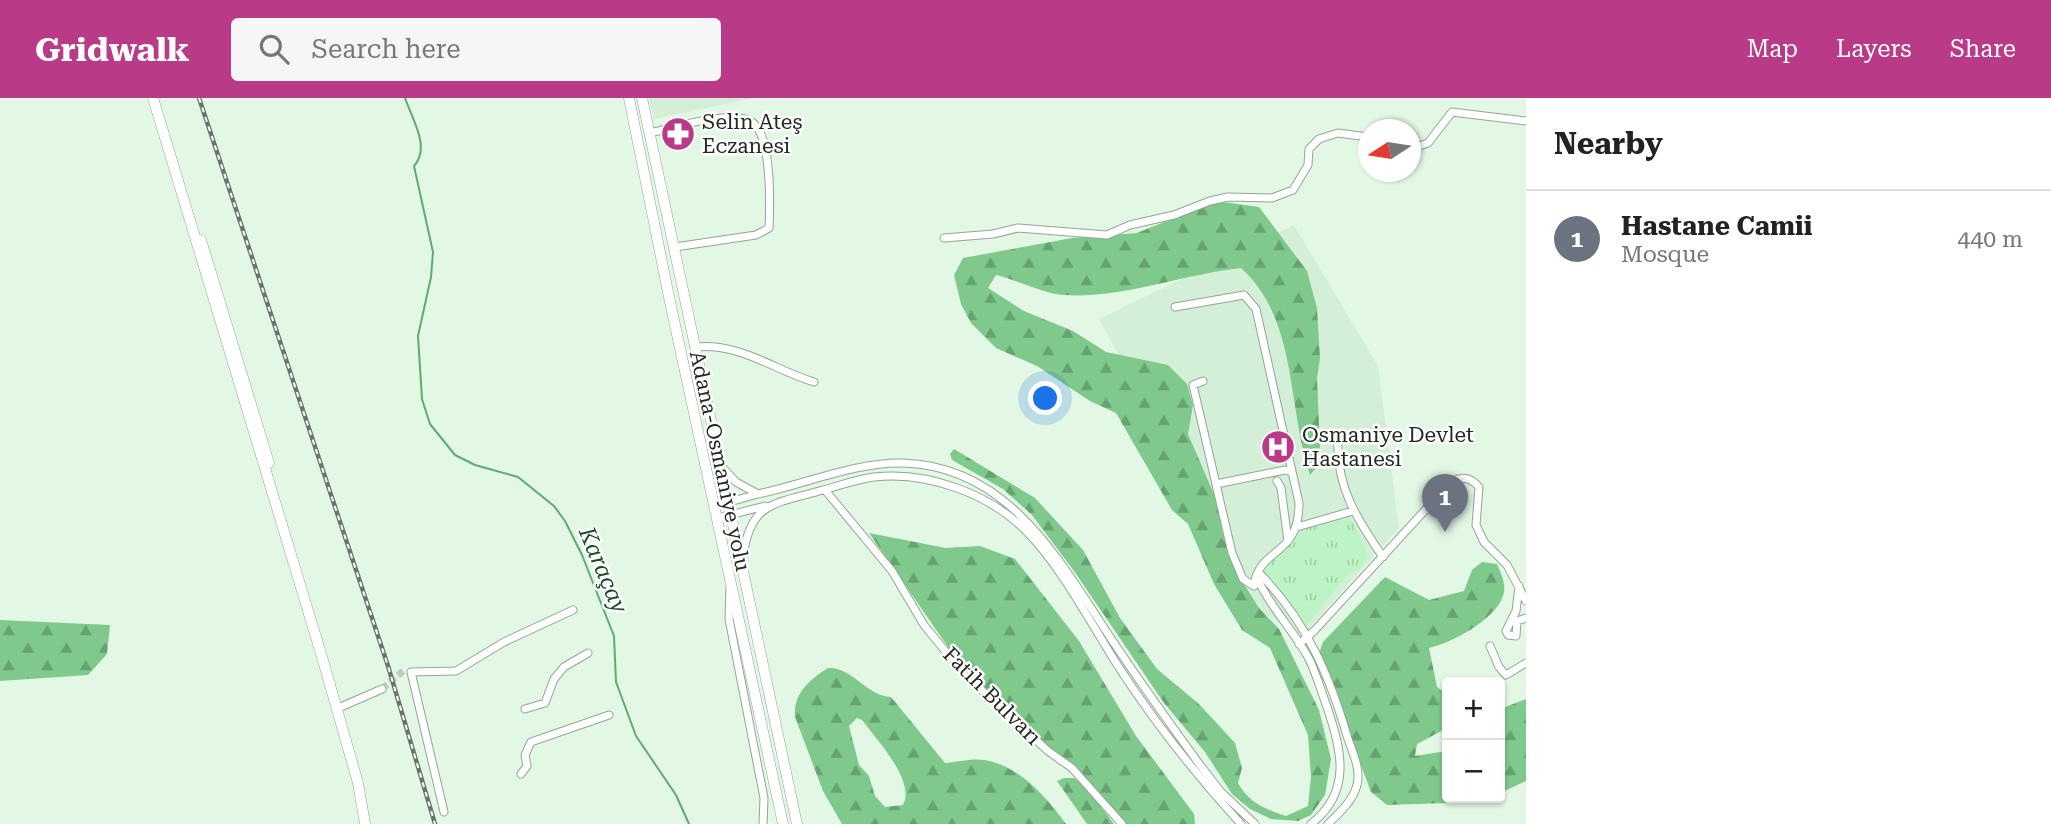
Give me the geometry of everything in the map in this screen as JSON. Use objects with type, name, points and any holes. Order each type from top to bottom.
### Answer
[{"type":"highway","points":[[153,98],[339,707]]},
{"type":"highway","points":[[159,98],[339,707],[367,824]]},
{"type":"highway","name":"Adana-Osmaniye yolu","points":[[629,98],[670,302],[783,824]]},
{"type":"highway","name":"Adana-Osmaniye yolu","points":[[642,98],[797,824]]},
{"type":"street","points":[[1421,146],[1429,143],[1452,112],[1526,121]]},
{"type":"street","points":[[650,133],[733,117],[752,122],[761,136],[770,190],[769,228],[756,235],[675,247]]},
{"type":"street","points":[[944,238],[993,234],[1018,228],[1107,235],[1130,225],[1174,215],[1210,201],[1228,197],[1272,198],[1293,190],[1308,165],[1309,149],[1319,139],[1338,133],[1358,136]]},
{"type":"street","points":[[1175,307],[1244,295],[1256,309],[1299,503],[1297,527],[1288,542],[1257,569],[1254,586]]},
{"type":"street","points":[[696,347],[760,357],[787,374],[814,382]]},
{"type":"street","points":[[1203,381],[1193,385],[1232,554],[1243,579],[1254,586]]},
{"type":"street","points":[[1338,442],[1338,469],[1353,511],[1361,528],[1383,557]]},
{"type":"street","points":[[715,506],[882,464],[905,463],[953,473],[993,493],[1033,526],[1166,719],[1220,792],[1255,824]]},
{"type":"street","points":[[723,468],[736,482],[758,494]]},
{"type":"street","points":[[1216,484],[1285,470],[1292,472]]},
{"type":"street","points":[[718,518],[873,477],[908,477],[970,492],[1017,522],[1053,566],[1145,705],[1214,795],[1241,824]]},
{"type":"street","points":[[1299,644],[1310,636],[1451,482],[1461,477],[1472,480],[1479,487],[1476,525],[1484,542],[1507,565],[1526,601]]},
{"type":"street","points":[[1277,481],[1283,498],[1288,542]]},
{"type":"street","name":"Fatih Bulvarı","points":[[825,490],[892,571],[924,625],[964,674],[1032,737],[1073,768],[1122,824]]},
{"type":"street","points":[[742,565],[751,524],[766,506]]},
{"type":"street","points":[[1297,527],[1353,511]]},
{"type":"street","points":[[1254,586],[1261,575],[1310,636],[1329,675],[1357,766],[1357,785],[1347,804],[1328,824]]},
{"type":"street","points":[[1254,586],[1258,580],[1299,644],[1320,687],[1341,756],[1342,776],[1335,798],[1311,824]]},
{"type":"street","points":[[731,581],[727,597],[729,619],[764,798],[763,824]]},
{"type":"street","points":[[1519,586],[1516,611],[1506,631],[1508,635],[1516,636],[1517,621],[1526,618]]},
{"type":"street","points":[[444,812],[407,672],[456,671],[504,642],[573,610]]},
{"type":"street","points":[[1490,646],[1506,675],[1526,663]]},
{"type":"street","points":[[525,709],[545,703],[554,679],[564,667],[588,653]]},
{"type":"street","points":[[339,707],[382,689]]},
{"type":"street","points":[[521,774],[527,766],[525,755],[531,742],[608,715]]},
{"type":"shaded area","points":[[649,98],[753,98],[654,119]]},
{"type":"shaded area","name":"Osmaniye Devlet Hastanesi","points":[[1294,225],[1378,366],[1399,528],[1303,635],[1254,609],[1099,319]]},
{"type":"green space","points":[[1216,201],[1259,207],[1307,271],[1317,308],[1320,358],[1317,378],[1320,447],[1316,468],[1310,475],[1282,338],[1273,312],[1259,289],[1241,268],[1130,290],[1086,295],[1056,294],[996,275],[988,288],[1024,311],[1073,331],[1106,352],[1168,365],[1187,384],[1193,405],[1188,434],[1220,508],[1222,531],[1242,581],[1259,608],[1279,629],[1319,710],[1331,759],[1325,795],[1311,815],[1298,821],[1271,819],[1250,809],[1232,794],[1205,752],[1164,703],[1074,571],[1032,515],[1003,489],[952,460],[950,454],[954,449],[1035,498],[1083,550],[1120,618],[1157,669],[1199,704],[1235,743],[1242,768],[1238,783],[1247,796],[1264,808],[1286,816],[1308,806],[1311,777],[1308,735],[1270,648],[1242,630],[1214,584],[1188,524],[1172,510],[1116,413],[1090,401],[1037,366],[996,348],[971,323],[961,304],[954,275],[963,258],[1072,238],[1137,233]]},
{"type":"green space","points":[[1350,517],[1369,556],[1358,571],[1350,572],[1301,632],[1259,576],[1302,529]]},
{"type":"green space","points":[[869,533],[946,548],[980,546],[1015,559],[1079,641],[1136,736],[1194,814],[1195,824],[1126,824],[1075,768],[1024,728],[955,657]]},
{"type":"green space","points":[[1482,562],[1497,564],[1504,583],[1503,596],[1482,622],[1460,636],[1429,648],[1437,687],[1442,690],[1442,731],[1417,744],[1415,756],[1442,752],[1442,803],[1446,803],[1387,805],[1371,792],[1319,654],[1323,642],[1385,577],[1429,600],[1464,591],[1472,570]]},
{"type":"green space","points":[[0,620],[110,625],[107,654],[88,675],[0,681]]},
{"type":"green space","points":[[828,668],[837,669],[874,692],[891,697],[945,763],[979,760],[1009,768],[1031,784],[1066,824],[842,824],[823,791],[795,717],[797,701],[804,688]],"holes":[[[857,718],[862,720],[885,749],[899,773],[906,795],[903,805],[885,807],[875,796],[869,776],[859,765],[849,726]]]},
{"type":"green space","points":[[1526,699],[1526,781],[1505,791],[1505,740],[1505,707]]},
{"type":"green space","points":[[1074,778],[1087,788],[1114,824],[1087,824],[1057,781]]},
{"type":"waterway","name":"Karaçay","points":[[405,98],[420,142],[421,150],[414,166],[433,252],[431,277],[418,336],[422,399],[430,424],[455,455],[475,465],[518,477],[554,506],[565,521],[582,555],[614,636],[616,682],[636,736],[676,795],[689,824]]},
{"type":"tunnel","points":[[382,689],[403,671]]},
{"type":"railway","points":[[199,98],[388,666],[435,824]]},
{"type":"place","name":"Selin Ateş Eczanesi","points":[[678,134]]},
{"type":"place","name":"Osmaniye Devlet Hastanesi","points":[[1278,447]]},
{"type":"place","name":"Hastane Camii","points":[[1445,532]]}]
